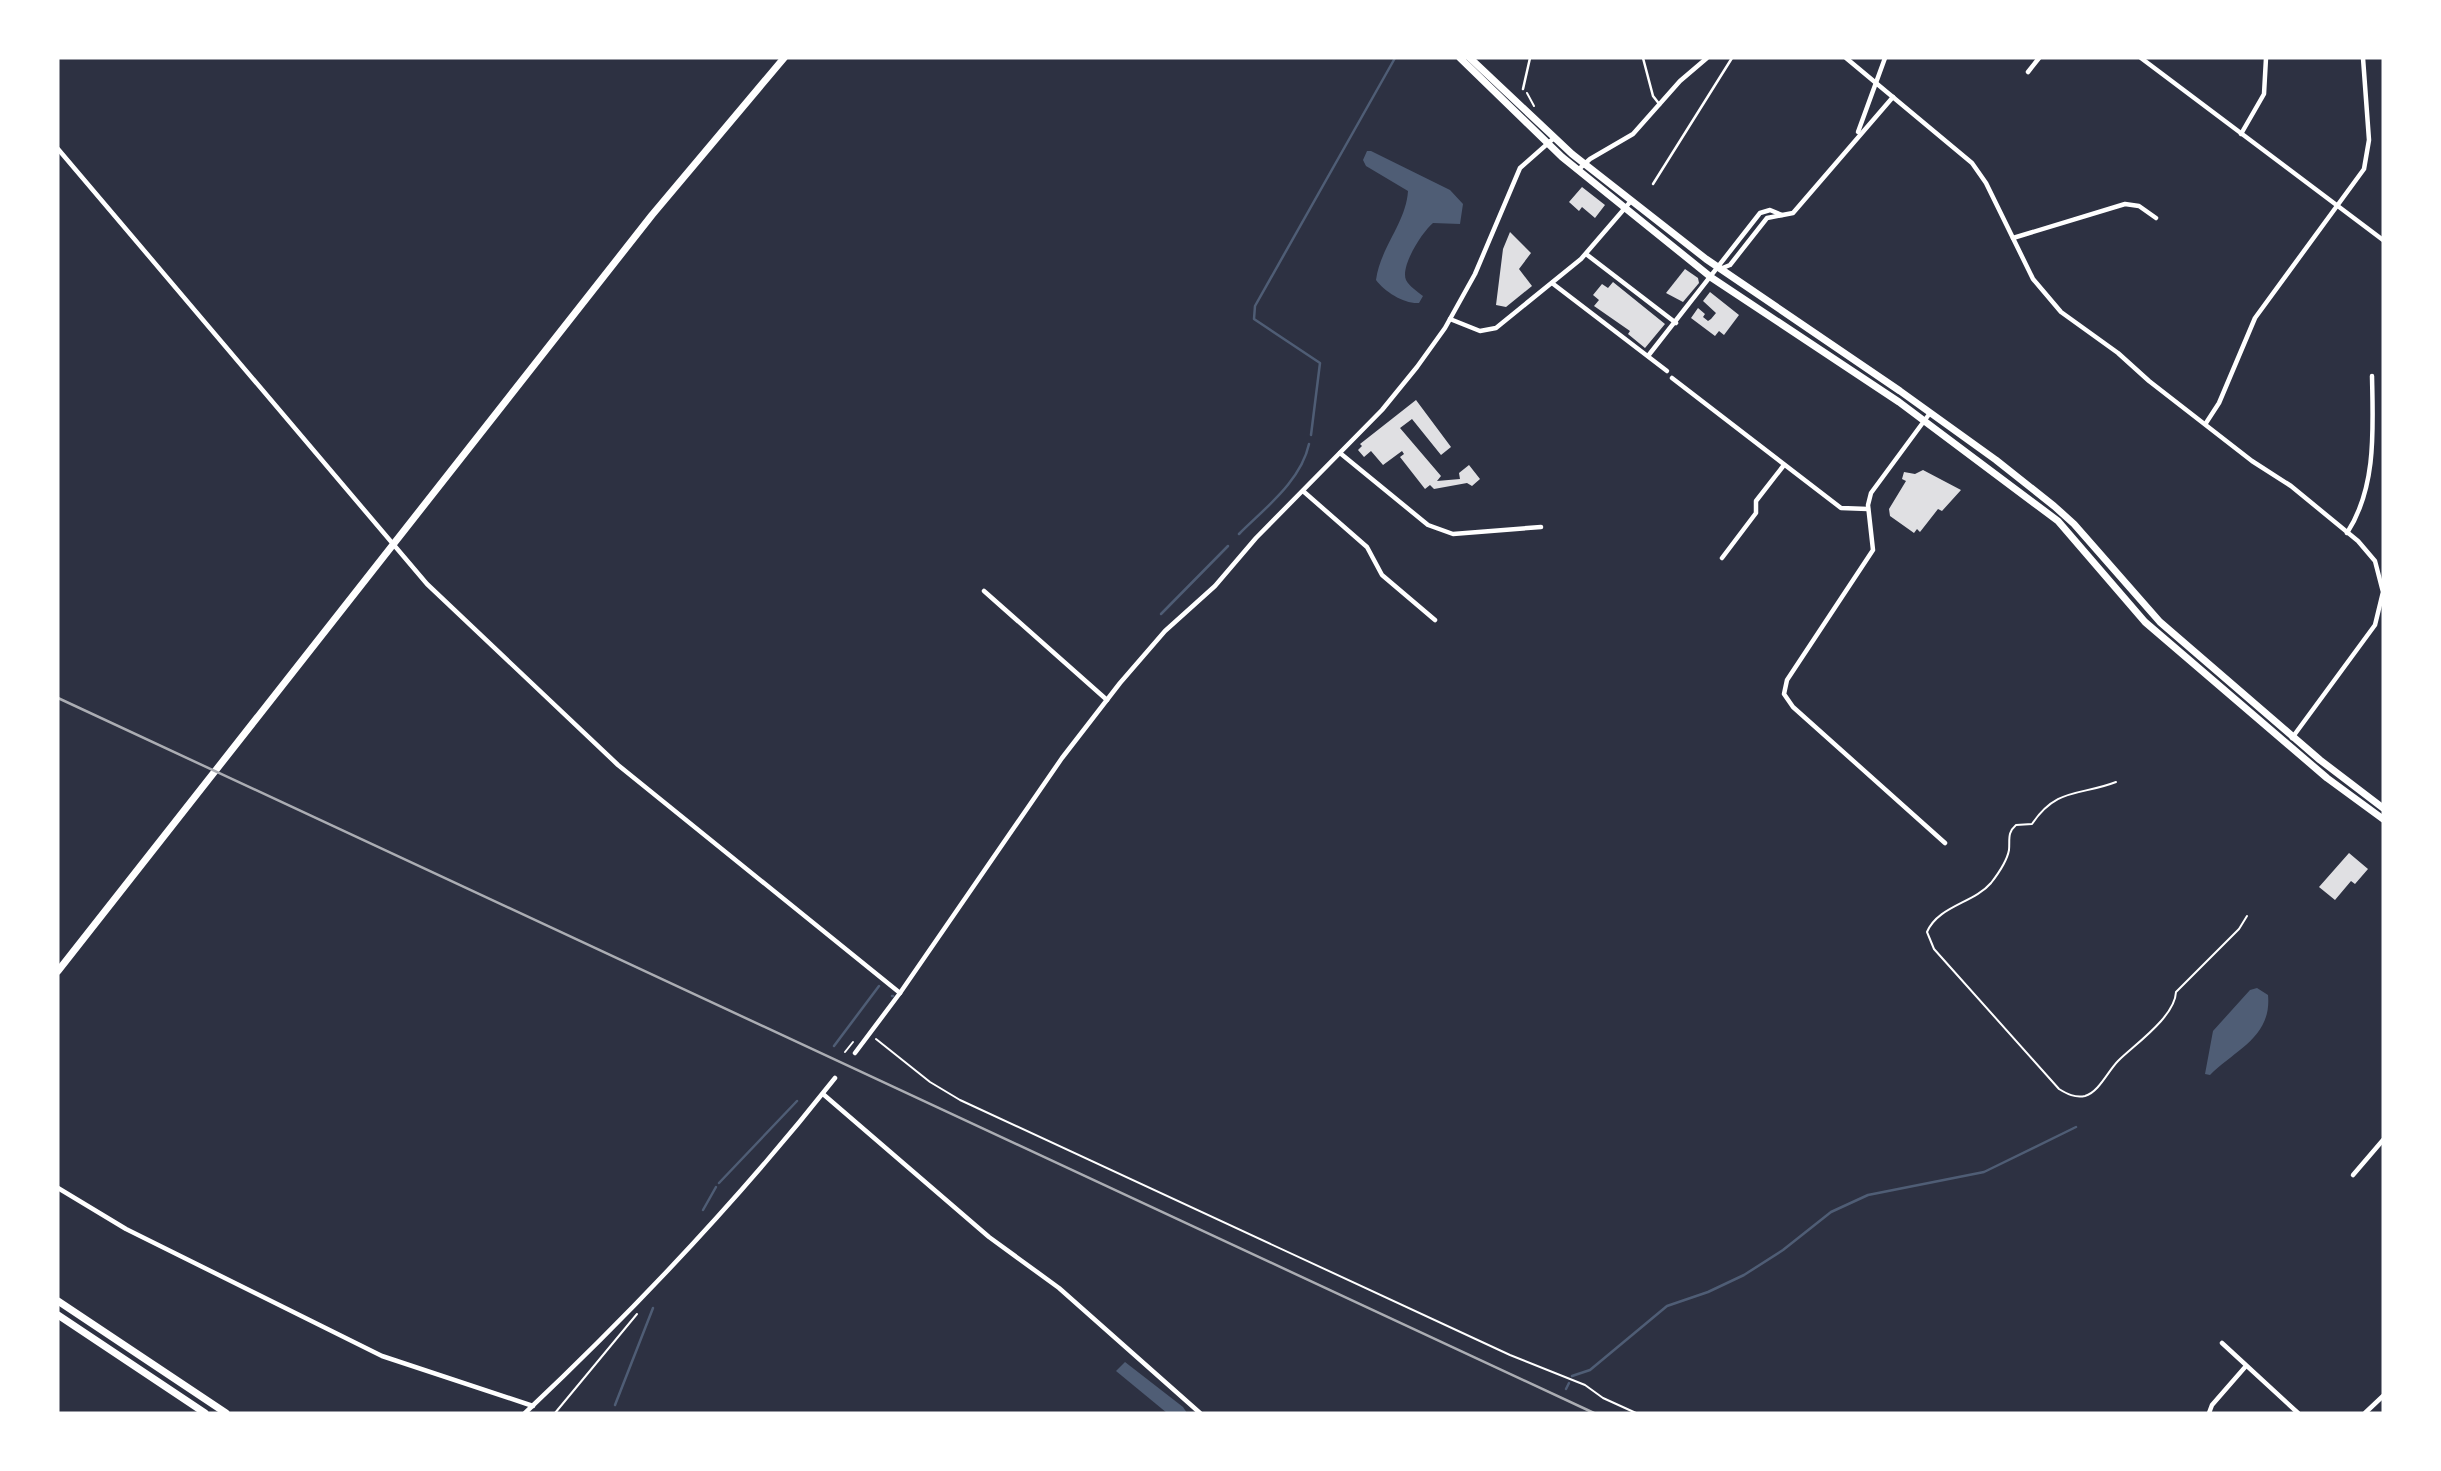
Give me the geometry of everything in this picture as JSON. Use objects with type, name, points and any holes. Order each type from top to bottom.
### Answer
[{"type":"main road","points":[[58,971],[678,183],[784,58]]},
{"type":"main road","points":[[1460,58],[1625,208],[1712,278],[1924,421],[2063,525],[2145,622],[2287,744],[2383,819]]},
{"type":"main road","points":[[1470,58],[1551,141]]},
{"type":"main road","points":[[1581,167],[1631,201],[1719,269],[2002,464],[2070,520],[2152,614],[2293,737],[2383,808]]},
{"type":"main road","points":[[58,1301],[226,1413]]},
{"type":"main road","points":[[58,1315],[205,1413]]},
{"type":"street","points":[[1581,167],[1633,134],[1680,81],[1707,58]]},
{"type":"street","points":[[1846,58],[1967,157],[1986,183],[2038,287],[2061,313],[2118,353],[2143,377],[2347,533],[2365,548],[2377,566],[2383,592],[2381,610],[2371,632],[2287,744]]},
{"type":"street","points":[[1856,136],[1885,58]]},
{"type":"street","points":[[2028,72],[2039,58]]},
{"type":"street","points":[[2141,58],[2383,240]]},
{"type":"street","points":[[2241,134],[2264,94],[2266,58]]},
{"type":"street","points":[[2206,423],[2219,403],[2255,318],[2357,182],[2368,155],[2363,58]]},
{"type":"street","points":[[1719,269],[1730,265],[1767,218],[1793,213],[1856,136],[1893,97]]},
{"type":"street","points":[[855,1052],[900,993],[1053,771],[1107,700],[1165,631],[1215,586],[1256,538],[1401,389],[1450,319],[1484,256],[1518,172],[1551,141]]},
{"type":"street","points":[[58,149],[427,584],[618,765],[900,993]]},
{"type":"street","points":[[1450,319],[1475,330],[1492,330],[1586,254],[1631,201]]},
{"type":"street","points":[[2013,238],[2125,204],[2138,206],[2156,218]]},
{"type":"street","points":[[1648,356],[1712,278],[1760,213],[1769,210],[1784,216]]},
{"type":"street","points":[[1586,254],[1676,323]]},
{"type":"street","points":[[1552,283],[1667,371]]},
{"type":"street","points":[[2347,533],[2360,510],[2371,457],[2372,376]]},
{"type":"street","points":[[1672,379],[1840,508],[1868,509]]},
{"type":"street","points":[[1930,413],[1871,493],[1868,509],[1873,550],[1787,680],[1784,694],[1793,707],[1945,843]]},
{"type":"street","points":[[1340,453],[1428,525],[1442,532],[1453,534],[1541,527]]},
{"type":"street","points":[[1722,558],[1756,513],[1756,501],[1784,465]]},
{"type":"street","points":[[1303,491],[1367,547],[1382,575],[1435,620]]},
{"type":"street","points":[[984,591],[1107,700]]},
{"type":"street","points":[[525,1413],[727,1206],[835,1078]]},
{"type":"street","points":[[823,1094],[989,1237],[1059,1288],[1200,1413]]},
{"type":"street","points":[[2353,1175],[2383,1140]]},
{"type":"street","points":[[58,1188],[125,1229],[382,1356],[533,1406]]},
{"type":"street","points":[[2222,1343],[2298,1413]]},
{"type":"street","points":[[2210,1413],[2212,1405],[2246,1366]]},
{"type":"street","points":[[2368,1413],[2383,1396]]},
{"type":"lane","points":[[1523,89],[1531,58]]},
{"type":"lane","points":[[1643,58],[1653,96],[1660,105]]},
{"type":"lane","points":[[1653,184],[1732,58]]},
{"type":"path","points":[[2116,782],[2065,794],[2048,804],[2032,824],[2016,825],[2009,834],[2004,862],[1990,884],[1973,898],[1941,915],[1927,932],[1934,949],[2059,1089],[2074,1096],[2092,1092],[2117,1062],[2142,1042],[2175,1001],[2176,992],[2239,929],[2247,916]]},
{"type":"path","points":[[869,1034],[930,1082],[960,1100],[1510,1354],[1585,1385],[1636,1413]]},
{"type":"path","points":[[555,1413],[637,1313]]},
{"type":"water","points":[[1367,151],[1450,190],[1463,204],[1460,224],[1433,223],[1418,241],[1409,258],[1406,280],[1423,296],[1419,303],[1407,302],[1395,296],[1376,280],[1382,257],[1403,214],[1408,191],[1366,166],[1363,160]]},
{"type":"water","points":[[2257,988],[2268,995],[2268,1009],[2258,1032],[2210,1075],[2205,1074],[2213,1031],[2250,990]]},
{"type":"water","points":[[1125,1362],[1187,1413],[1167,1413],[1116,1371]]},
{"type":"building","points":[[1582,187],[1605,205],[1595,218],[1582,207],[1579,211],[1569,202]]},
{"type":"building","points":[[1510,232],[1531,253],[1519,269],[1532,286],[1506,307],[1496,305],[1503,249]]},
{"type":"building","points":[[1685,269],[1698,278],[1699,283],[1683,302],[1666,293]]},
{"type":"building","points":[[1613,282],[1665,324],[1645,348],[1628,334],[1630,331],[1594,306],[1599,300],[1593,295],[1602,284],[1608,288]]},
{"type":"building","points":[[1710,292],[1739,315],[1724,335],[1719,331],[1715,336],[1691,318],[1698,308],[1708,321],[1716,313],[1703,301]]},
{"type":"building","points":[[1416,400],[1451,447],[1441,455],[1412,419],[1400,428],[1441,476],[1437,481],[1460,479],[1459,473],[1469,465],[1480,479],[1472,486],[1467,483],[1434,489],[1430,485],[1425,489],[1400,457],[1404,454],[1402,451],[1383,465],[1371,451],[1364,457],[1358,450],[1362,446],[1360,444]]},
{"type":"building","points":[[1923,470],[1961,490],[1942,511],[1938,509],[1920,532],[1917,529],[1914,533],[1890,516],[1889,509],[1906,481],[1902,479],[1904,472],[1915,474]]},
{"type":"building","points":[[2349,853],[2368,869],[2355,884],[2351,881],[2335,900],[2319,887]]},
{"type":"waterway","points":[[1311,435],[1320,363],[1254,319],[1255,306],[1395,58]]},
{"type":"waterway","points":[[1239,534],[1290,482],[1305,457],[1309,444]]},
{"type":"waterway","points":[[1161,614],[1228,546]]},
{"type":"waterway","points":[[834,1046],[879,986]]},
{"type":"waterway","points":[[719,1183],[797,1101]]},
{"type":"waterway","points":[[1572,1376],[1590,1370],[1667,1306],[1708,1292],[1744,1275],[1783,1250],[1831,1212],[1868,1195],[1984,1172],[2076,1127]]},
{"type":"waterway","points":[[703,1210],[716,1187]]},
{"type":"waterway","points":[[615,1405],[653,1308]]},
{"type":"waterway","points":[[1566,1389],[1569,1383]]},
{"type":"railway","points":[[58,698],[1594,1413]]}]
